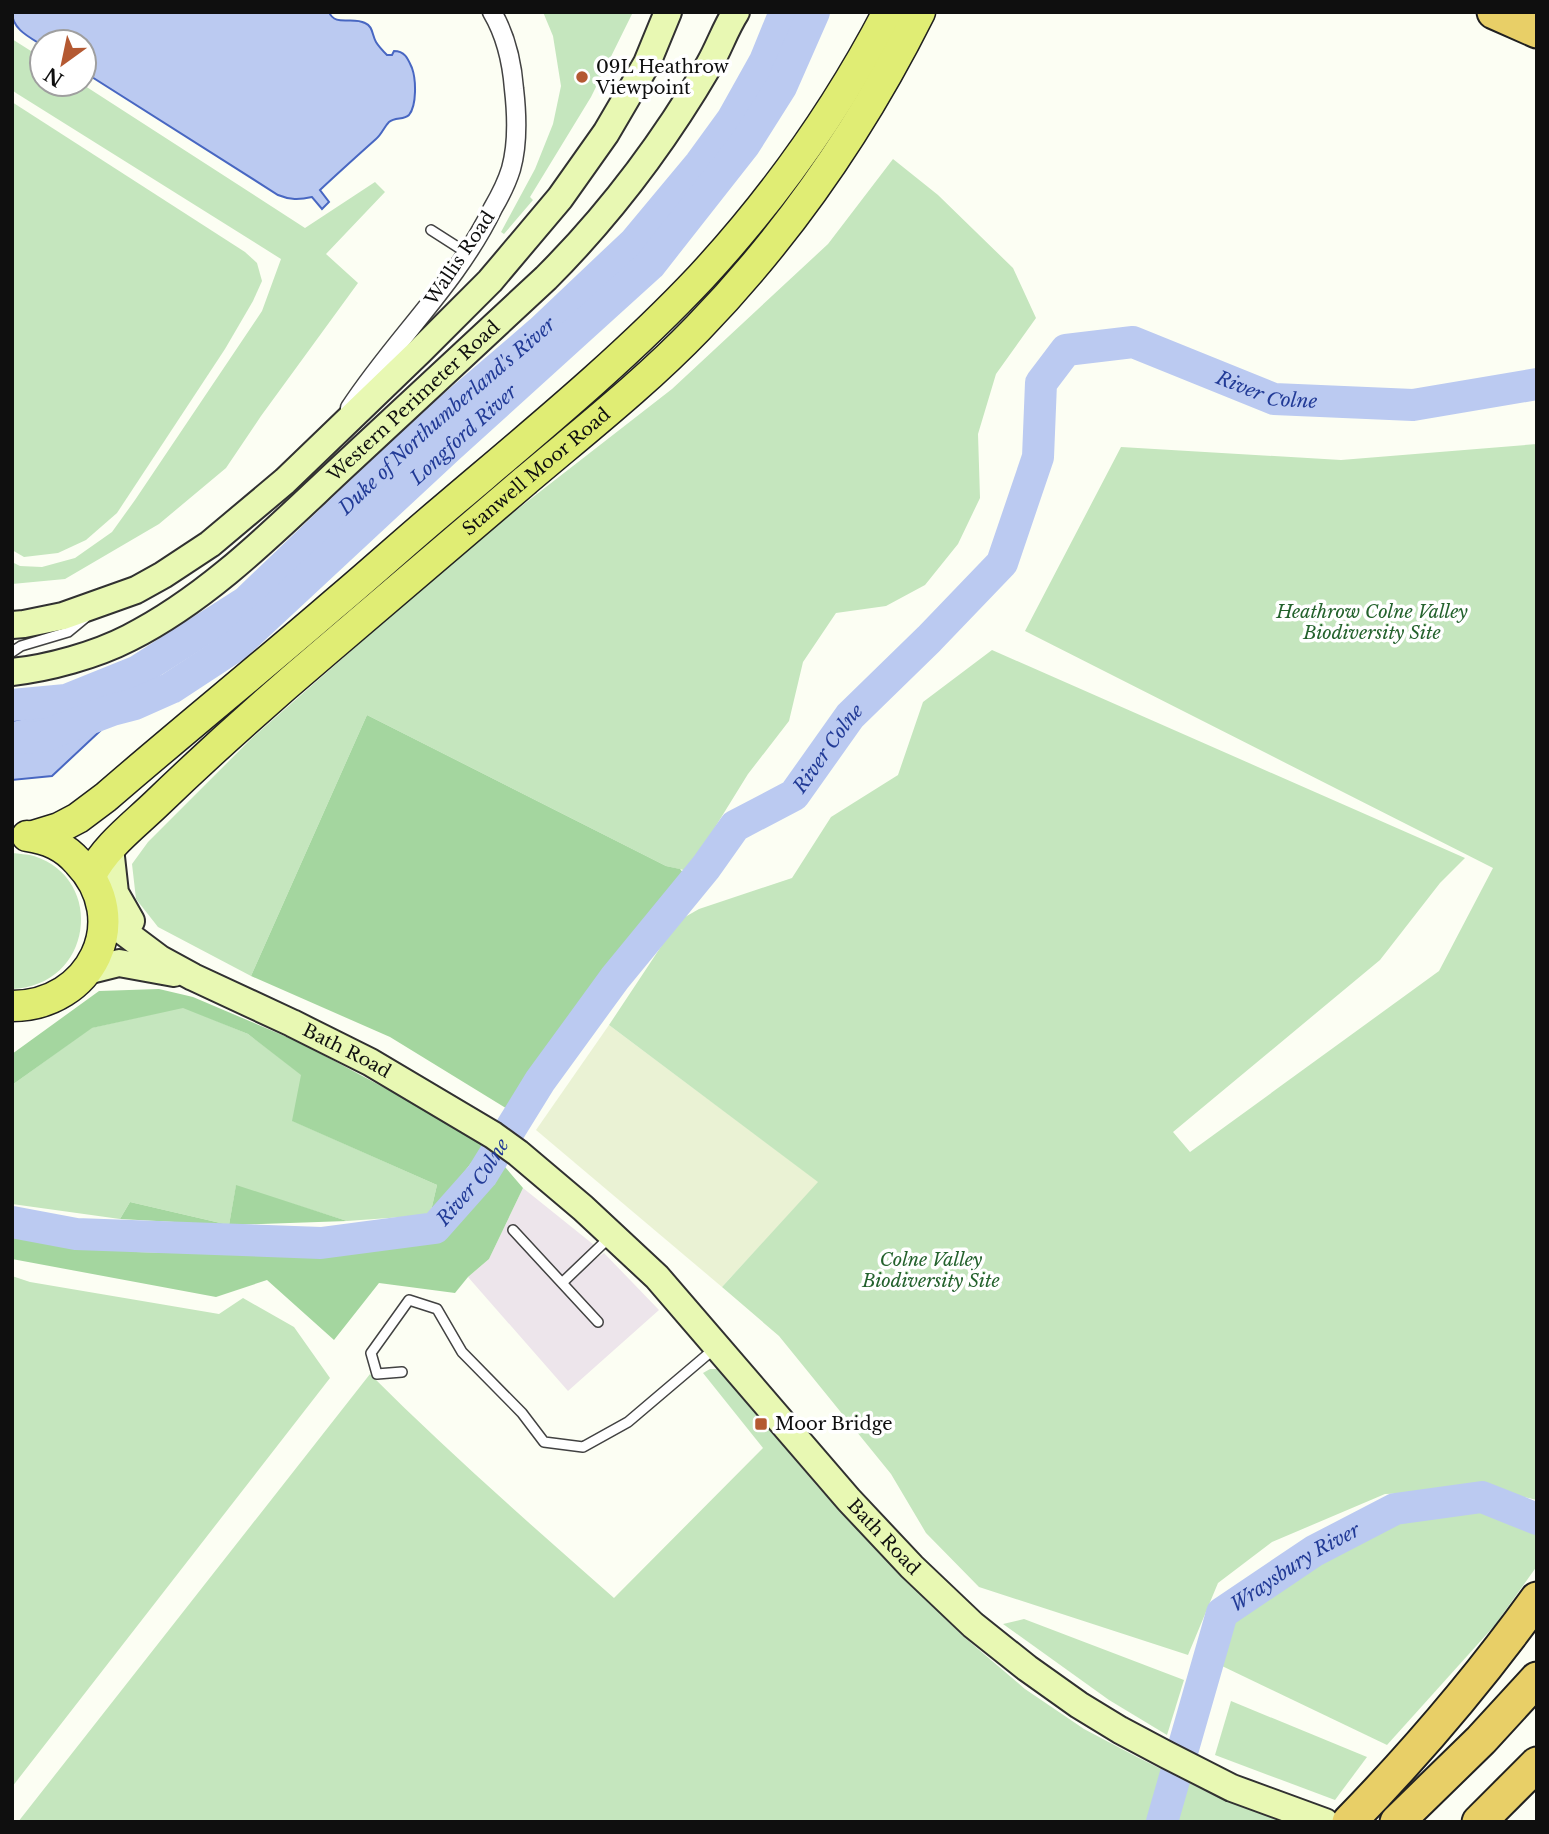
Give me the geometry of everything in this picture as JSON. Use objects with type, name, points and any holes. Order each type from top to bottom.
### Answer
[{"type":"highway","points":[[1494,12],[1537,31]]},
{"type":"highway","points":[[1349,1822],[1450,1710],[1537,1599]]},
{"type":"highway","points":[[1397,1822],[1537,1679]]},
{"type":"highway","points":[[1479,1822],[1537,1764]]},
{"type":"main road","name":"Stanwell Moor Road","points":[[22,836],[60,828],[106,797],[503,460],[649,328],[714,262],[775,191],[838,100],[888,12]]},
{"type":"main road","name":"Stanwell Moor Road","points":[[91,875],[110,848],[260,707],[592,425],[697,329],[773,243],[810,196],[875,97],[920,12]]},
{"type":"main road","points":[[12,1024],[25,1005],[53,998],[72,988],[87,971],[97,953],[103,931],[102,904],[91,875],[68,851],[54,842],[22,836]]},
{"type":"street","name":"Wallis Road","points":[[330,437],[363,387],[452,276],[488,220],[511,169],[516,136],[513,78],[507,49],[492,12]]},
{"type":"street","name":"Western Perimeter Road","points":[[12,625],[63,615],[136,590],[210,544],[285,481],[490,281],[561,198],[613,121],[646,63],[668,12]]},
{"type":"street","name":"Western Perimeter Road","points":[[12,672],[60,662],[127,640],[198,596],[298,509],[574,250],[642,167],[681,109],[711,62],[731,16]]},
{"type":"street","points":[[110,848],[115,892],[130,920],[160,959]]},
{"type":"street","name":"Bath Road","points":[[102,904],[120,929],[160,959],[370,1062],[493,1135],[518,1153],[657,1277],[849,1500],[912,1567],[973,1625],[1027,1668],[1119,1730],[1232,1788],[1325,1822]]},
{"type":"street","name":"Bath Road","points":[[87,971],[120,963],[192,977]]},
{"type":"lane","points":[[431,230],[467,253]]},
{"type":"lane","name":"Western Perimeter Road","points":[[12,652],[21,646],[68,632],[108,600]]},
{"type":"lane","points":[[513,1230],[598,1322]]},
{"type":"lane","points":[[563,1282],[612,1235]]},
{"type":"lane","points":[[402,1371],[377,1374],[371,1353],[409,1300],[437,1309],[462,1352],[522,1413],[544,1443],[583,1447],[628,1422],[717,1346]]},
{"type":"shaded area","points":[[523,1188],[594,1245],[590,1251],[597,1258],[604,1253],[659,1310],[568,1391],[468,1277],[489,1259]]},
{"type":"green space","points":[[543,12],[633,12],[591,97],[530,197],[533,200],[504,234],[501,232],[535,169],[553,124],[561,86],[553,36]]},
{"type":"green space","points":[[12,39],[28,49],[28,98],[98,98],[98,94],[305,228],[375,182],[385,192],[326,254],[358,283],[226,468],[159,524],[65,579],[12,584],[12,562],[20,566],[42,567],[75,558],[112,532],[262,311],[281,259],[12,90]]},
{"type":"green space","points":[[12,102],[245,252],[257,263],[262,281],[225,349],[117,513],[86,540],[58,553],[24,557],[12,550]]},
{"type":"green space","points":[[893,159],[938,195],[1013,268],[1036,318],[996,374],[978,434],[980,498],[958,544],[925,585],[886,606],[836,613],[803,662],[789,721],[748,774],[688,871],[666,866],[367,715],[251,976],[158,927],[136,899],[132,864],[148,842],[251,739],[474,543],[672,389],[828,244]]},
{"type":"green space","points":[[1537,444],[1537,1500],[1494,1490],[1385,1494],[1272,1542],[1218,1583],[1188,1655],[979,1587],[926,1533],[891,1474],[779,1336],[722,1287],[818,1182],[609,1025],[678,921],[699,909],[792,878],[831,817],[898,775],[923,702],[992,650],[1465,858],[1440,883],[1380,960],[1173,1132],[1190,1152],[1439,971],[1493,868],[1025,631],[1121,447],[1341,460]]},
{"type":"green space","points":[[367,715],[666,866],[680,869],[686,876],[605,970],[509,1110],[390,1037],[251,976]]},
{"type":"green space","points":[[12,853],[34,856],[57,868],[72,886],[80,907],[80,930],[74,952],[60,970],[39,983],[12,989]]},
{"type":"green space","points":[[159,989],[193,997],[301,1043],[487,1143],[430,1215],[437,1185],[292,1121],[301,1075],[248,1034],[183,1008],[92,1028],[12,1085],[12,1054],[99,991]]},
{"type":"green space","points":[[183,1007],[248,1034],[302,1075],[293,1121],[437,1185],[430,1215],[347,1221],[236,1186],[229,1225],[130,1202],[120,1219],[12,1204],[12,1085],[91,1028]]},
{"type":"green space","points":[[609,1025],[819,1182],[722,1287],[536,1130]]},
{"type":"green space","points":[[500,1161],[523,1188],[489,1259],[468,1277],[455,1293],[379,1283],[334,1340],[267,1280],[216,1297],[12,1259],[12,1235],[136,1252],[267,1255],[397,1247],[443,1240]]},
{"type":"green space","points":[[236,1185],[347,1221],[229,1225]]},
{"type":"green space","points":[[130,1202],[229,1225],[120,1219]]},
{"type":"green space","points":[[12,1276],[30,1282],[219,1314],[243,1298],[294,1327],[330,1378],[12,1787]]},
{"type":"green space","points":[[710,1369],[726,1374],[817,1486],[881,1555],[964,1637],[1025,1689],[1084,1729],[1137,1757],[1213,1795],[1285,1822],[18,1822],[370,1374],[521,1516],[614,1598],[763,1448],[703,1373]]},
{"type":"green space","points":[[1484,1509],[1537,1533],[1537,1566],[1495,1625],[1387,1745],[1222,1666],[1232,1619],[1302,1566],[1399,1516]]},
{"type":"green space","points":[[1024,1619],[1184,1680],[1167,1735],[1109,1700],[1003,1624]]},
{"type":"green space","points":[[1231,1701],[1367,1757],[1335,1800],[1215,1755]]},
{"type":"water","points":[[12,12],[329,12],[335,19],[368,24],[376,42],[387,55],[392,55],[394,51],[406,56],[414,79],[412,111],[405,117],[389,122],[378,137],[320,190],[329,202],[322,209],[312,197],[295,199],[278,195],[98,81],[98,28],[28,28],[28,37],[18,28]]},
{"type":"water","points":[[107,700],[115,717],[52,776],[12,780],[12,721]]},
{"type":"waterway","name":"Duke of Northumberland's River","points":[[12,705],[66,700],[138,671],[246,602],[427,429],[540,332],[635,242],[700,164],[732,120],[765,61],[785,12]]},
{"type":"waterway","name":"Longford River","points":[[12,738],[41,737],[135,704],[171,688],[235,646],[650,265],[745,144],[781,87],[814,12]]},
{"type":"waterway","name":"River Colne","points":[[12,1222],[76,1234],[321,1243],[435,1228],[482,1175],[540,1081],[615,978],[706,867],[735,826],[794,795],[850,716],[1002,563],[1038,457],[1041,383],[1066,350],[1133,342],[1274,399],[1413,405],[1537,384]]},
{"type":"waterway","name":"Wraysbury River","points":[[1162,1822],[1222,1613],[1314,1551],[1395,1509],[1482,1497],[1537,1519]]},
{"type":"place","name":"09L Heathrow Viewpoint","points":[[582,77]]},
{"type":"place","name":"Moor Bridge","points":[[761,1424]]},
{"type":"park label","name":"Heathrow Colne Valley Biodiversity Site","points":[[1372,622]]},
{"type":"park label","name":"Colne Valley Biodiversity Site","points":[[931,1270]]}]
